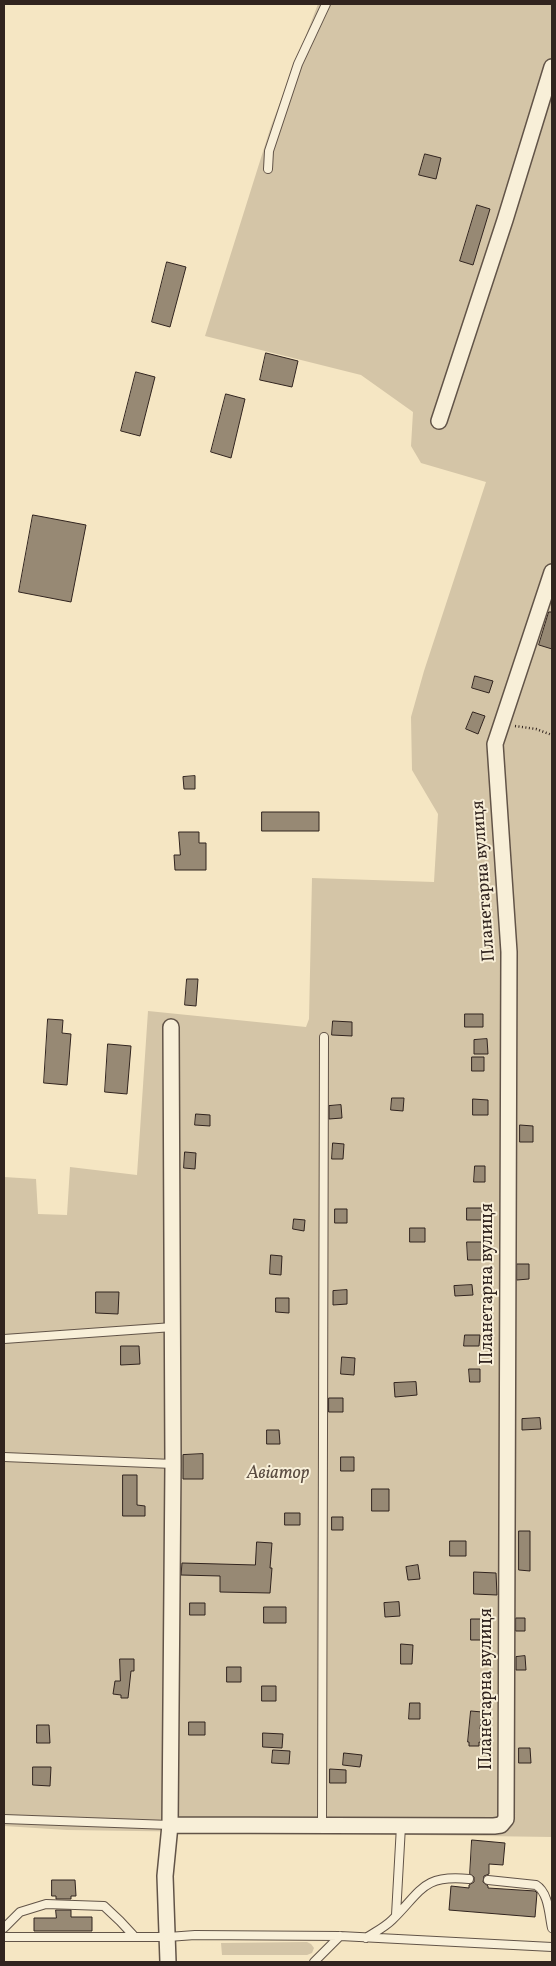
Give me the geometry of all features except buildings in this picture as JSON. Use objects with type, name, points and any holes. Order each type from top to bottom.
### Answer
[{"type":"street","points":[[439,421],[505,220],[552,66]]},
{"type":"street","name":"Планетарна вулиця","points":[[170,1825],[494,1826],[500,1825],[506,1819],[509,952],[495,744],[552,572]]},
{"type":"street","points":[[168,1962],[165,1876],[170,1825],[173,1464],[171,1027]]},
{"type":"lane","points":[[268,169],[269,151],[298,64],[326,4]]},
{"type":"lane","points":[[322,1826],[324,1037]]},
{"type":"lane","points":[[4,1339],[173,1327]]},
{"type":"lane","points":[[4,1457],[173,1464]]},
{"type":"lane","points":[[4,1819],[170,1825]]},
{"type":"lane","points":[[396,1915],[401,1826]]},
{"type":"lane","points":[[366,1938],[392,1921],[420,1889],[435,1881],[454,1878],[470,1879]]},
{"type":"lane","points":[[488,1880],[536,1885],[540,1888],[546,1899],[552,1928]]},
{"type":"lane","points":[[4,1928],[20,1912],[46,1904],[104,1906],[133,1935]]},
{"type":"lane","points":[[4,1937],[133,1935],[168,1937],[195,1935],[340,1936],[552,1947]]},
{"type":"lane","points":[[314,1962],[340,1936]]},
{"type":"path","points":[[504,719],[509,725],[536,729],[552,735]]},
{"type":"green space","name":"Авіатор","points":[[318,4],[552,4],[552,1837],[67,1830],[4,1826],[4,1177],[36,1179],[38,1214],[67,1215],[70,1167],[137,1175],[148,1011],[306,1027],[309,1019],[312,878],[434,882],[438,814],[412,770],[411,717],[424,671],[486,482],[421,463],[411,446],[413,412],[361,375],[205,336],[271,126]]},
{"type":"green space","points":[[307,1942],[314,1948],[312,1953],[307,1955],[222,1955],[221,1943]]}]
